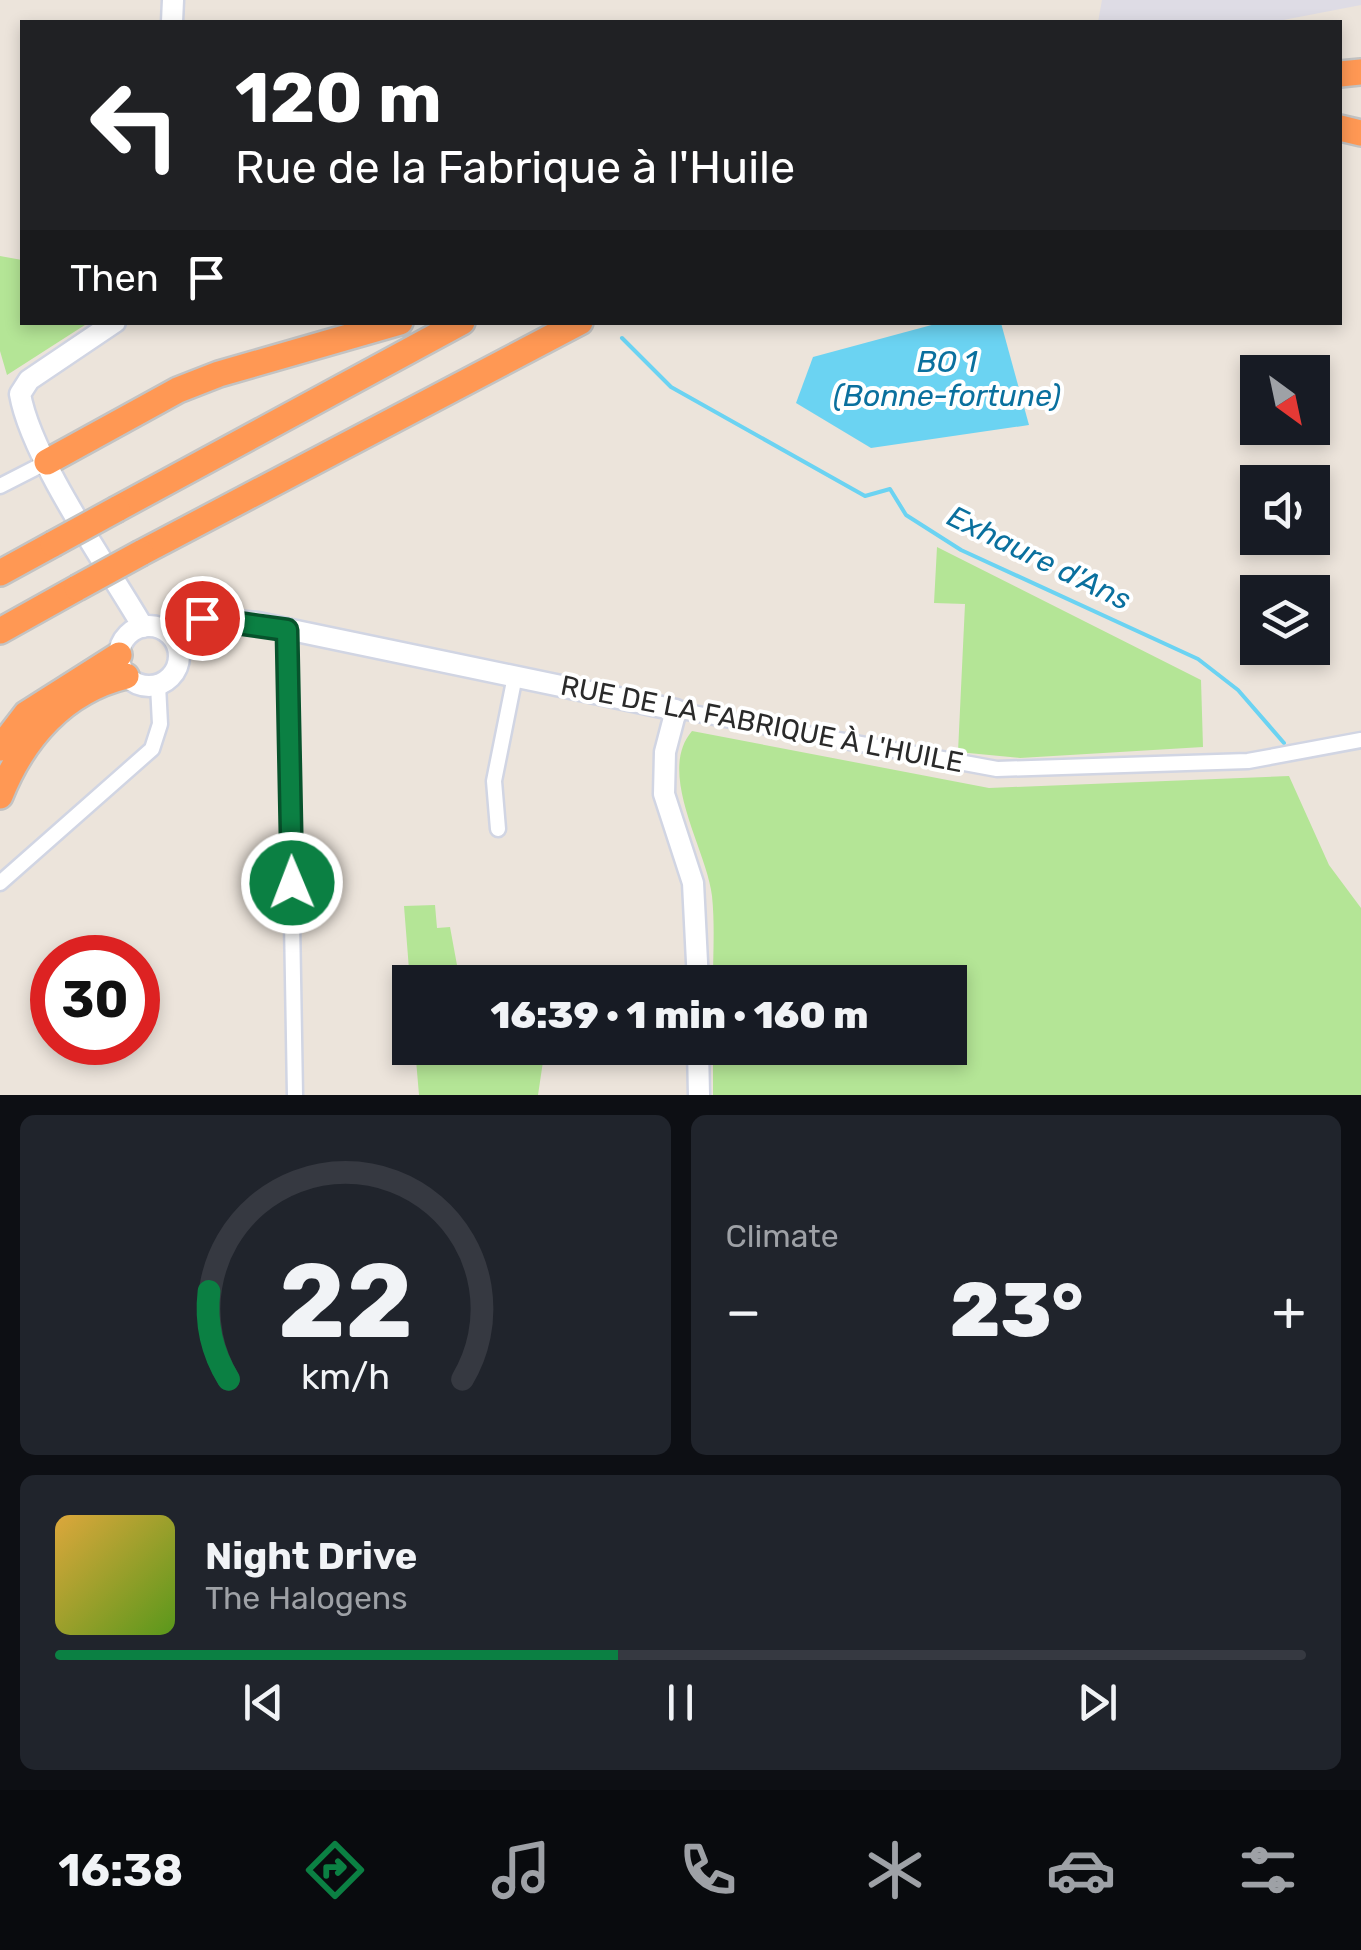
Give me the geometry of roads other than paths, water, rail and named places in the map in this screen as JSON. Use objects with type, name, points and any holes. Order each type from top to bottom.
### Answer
[{"type":"highway","points":[[46,462],[192,385],[390,325]]},
{"type":"highway","points":[[0,573],[456,325]]},
{"type":"highway","points":[[0,631],[574,325]]},
{"type":"highway","points":[[0,748],[26,714],[122,665]]},
{"type":"highway","points":[[0,796],[11,768],[43,723],[122,665]]},
{"type":"street","points":[[111,325],[29,380],[20,394],[24,415],[46,462],[142,627]]},
{"type":"street","points":[[0,486],[46,462]]},
{"type":"street","name":"RUE DE LA FABRIQUE À L'HUILE","points":[[172,636],[202,618],[287,630],[676,710],[998,768],[1248,760],[1361,740]]},
{"type":"street","points":[[142,627],[164,630],[172,636],[179,663],[168,680],[144,686],[122,665],[126,639],[142,627]]},
{"type":"street","points":[[287,630],[295,1095]]},
{"type":"street","points":[[498,828],[494,782],[515,676]]},
{"type":"street","points":[[0,883],[152,750],[160,724],[158,685]]},
{"type":"street","points":[[676,710],[663,777],[671,825],[693,882],[697,965]]},
{"type":"street","points":[[698,1065],[699,1095]]},
{"type":"water","name":"BO 1 (Bonne-fortune)","points":[[932,325],[1002,325],[1029,425],[871,448],[796,403],[813,357]]},
{"type":"waterway","name":"Exhaure d'Ans","points":[[622,338],[671,387],[865,496],[890,489],[906,515],[961,550],[1198,659],[1238,690],[1284,743]]}]
